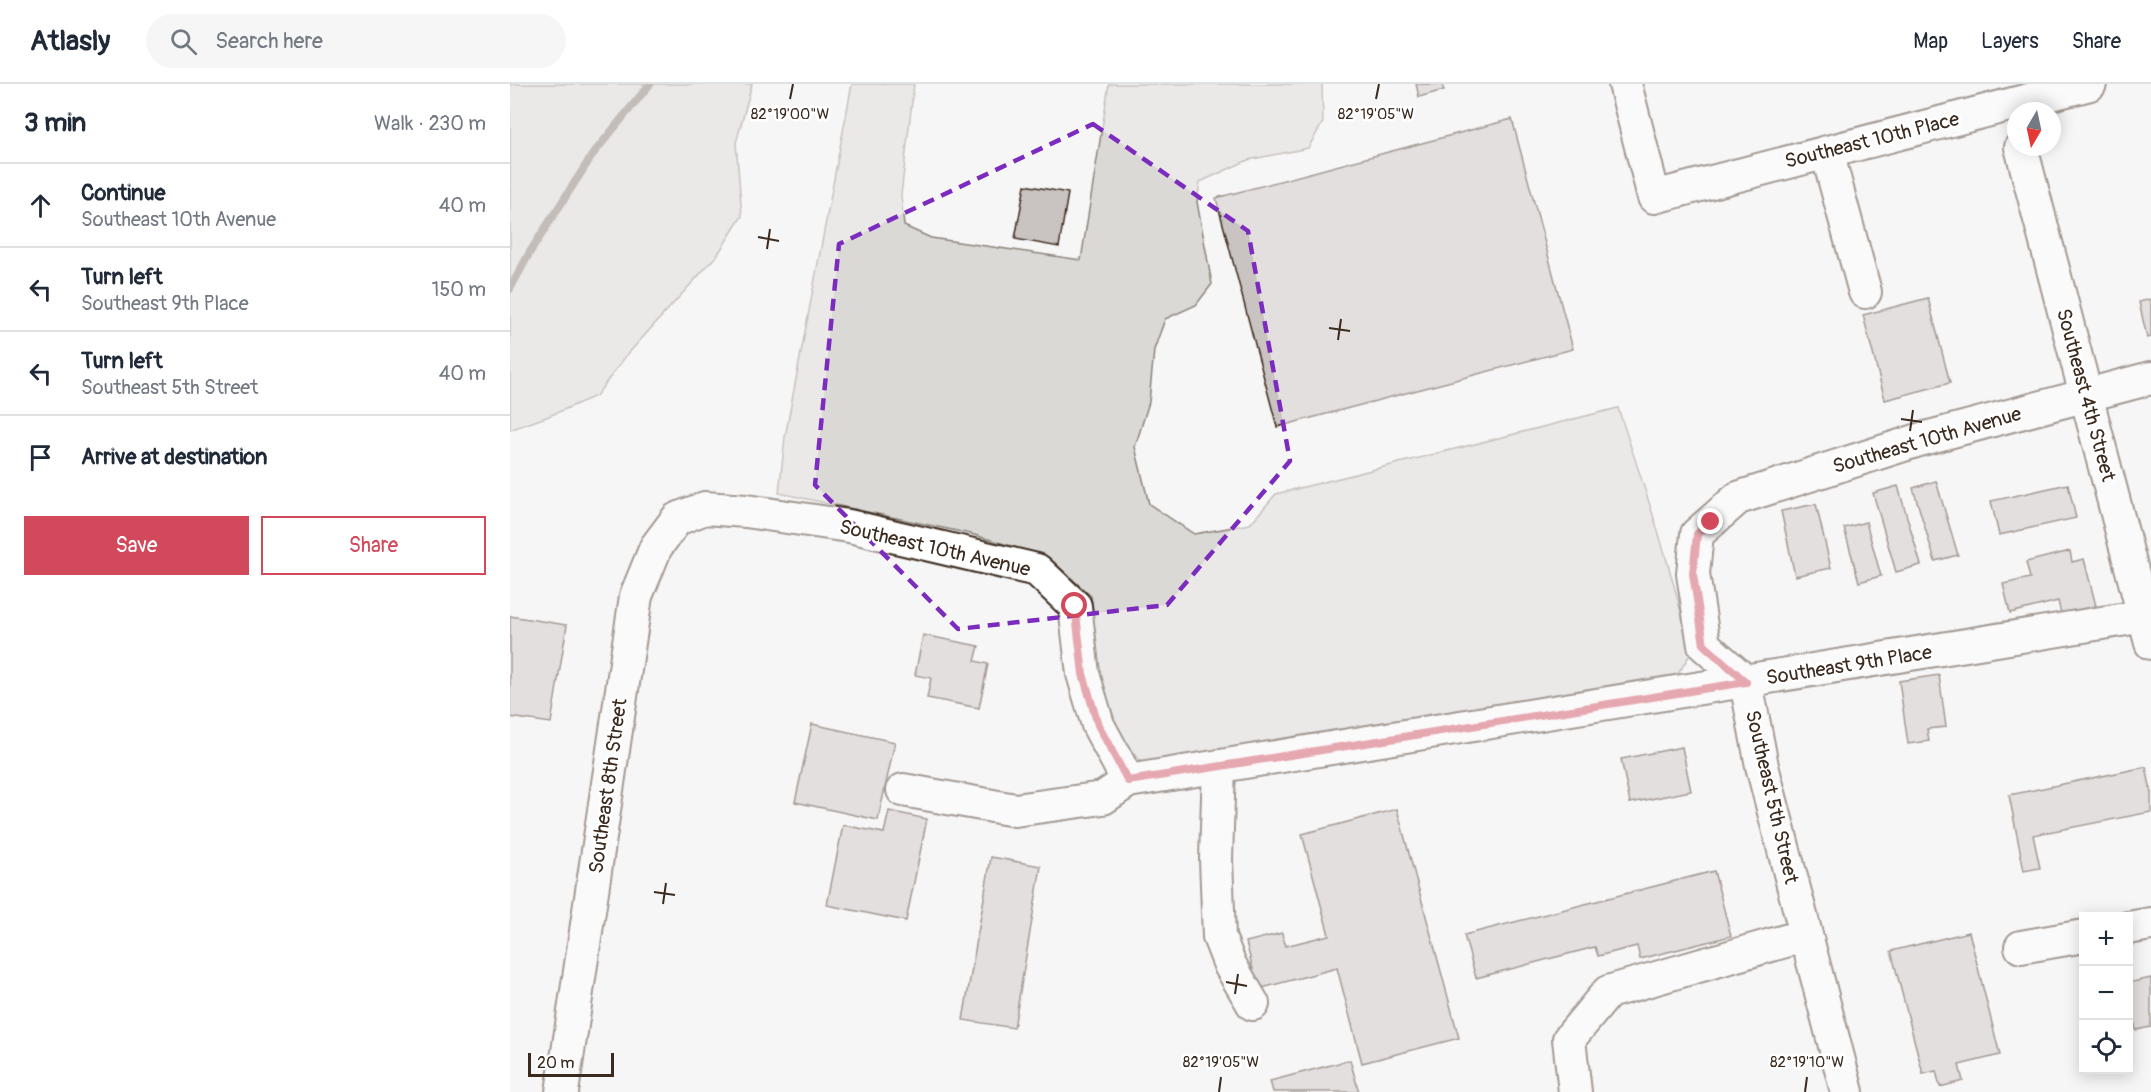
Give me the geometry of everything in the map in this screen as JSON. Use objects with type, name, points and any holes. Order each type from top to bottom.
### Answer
[{"type":"street","name":"Southeast 10th Place","points":[[1625,84],[1654,197],[2007,107]]},
{"type":"street","name":"Southeast 10th Place","points":[[2025,102],[2090,84]]},
{"type":"street","points":[[1827,152],[1865,292]]},
{"type":"street","name":"Southeast 4th Street","points":[[2023,156],[2149,625]]},
{"type":"street","name":"Southeast 10th Avenue","points":[[1711,522],[1738,498],[1922,440],[2151,378]]},
{"type":"street","name":"Southeast 10th Avenue","points":[[705,508],[746,511],[849,526],[1037,570],[1075,606],[1083,674],[1098,725],[1128,781]]},
{"type":"street","name":"Southeast 8th Street","points":[[562,1092],[636,596],[656,547],[677,519],[705,508]]},
{"type":"street","name":"Southeast 5th Street","points":[[1711,522],[1697,534],[1693,574],[1704,645],[1746,682],[1762,766],[1847,1092]]},
{"type":"street","name":"Southeast 9th Place","points":[[1128,781],[1746,682],[2149,625]]},
{"type":"street","points":[[1219,766],[1216,859],[1219,937],[1230,965],[1253,1004]]},
{"type":"street","points":[[903,790],[1016,810],[1103,798],[1128,781]]},
{"type":"street","points":[[2133,927],[2151,924]]},
{"type":"street","points":[[1575,1092],[1569,1039],[1608,992],[1806,935]]},
{"type":"street","points":[[2021,947],[2079,937]]},
{"type":"highlighted area","points":[[1093,124],[1248,231],[1290,461],[1167,605],[958,629],[815,485],[839,244]]},
{"type":"shaded area","points":[[510,84],[752,84],[736,143],[742,216],[718,254],[626,356],[596,396],[510,430]]},
{"type":"shaded area","points":[[852,84],[914,84],[901,195],[904,226],[931,238],[1081,260],[1109,84],[1322,84],[1323,122],[1308,148],[1248,160],[1200,182],[1197,202],[1212,284],[1196,305],[1165,319],[1154,350],[1149,402],[1135,447],[1149,504],[1194,534],[1250,524],[1276,494],[1618,408],[1667,560],[1691,653],[1678,674],[1142,763],[1120,738],[1100,672],[1091,596],[1048,557],[971,534],[779,493],[785,437]]},
{"type":"building","points":[[1416,84],[1447,84],[1442,85],[1444,90],[1419,97]]},
{"type":"building","points":[[1512,119],[1573,349],[1277,427],[1216,198]]},
{"type":"building","points":[[1025,185],[1068,193],[1059,247],[1015,239]]},
{"type":"building","points":[[1928,298],[1950,383],[1885,400],[1863,315]]},
{"type":"building","points":[[2151,299],[2151,337],[2147,338],[2139,302]]},
{"type":"building","points":[[1936,481],[1958,555],[1935,561],[1913,488]]},
{"type":"building","points":[[2068,484],[2076,518],[1999,535],[1991,501]]},
{"type":"building","points":[[1898,486],[1921,565],[1896,572],[1873,493]]},
{"type":"building","points":[[1816,504],[1831,568],[1795,576],[1781,511]]},
{"type":"building","points":[[1866,522],[1881,576],[1859,582],[1844,528]]},
{"type":"building","points":[[2070,551],[2072,562],[2084,559],[2096,606],[2061,614],[2058,601],[2010,613],[2003,584],[2030,578],[2026,562]]},
{"type":"building","points":[[510,616],[567,625],[551,723],[510,717]]},
{"type":"building","points":[[923,635],[979,646],[975,661],[988,664],[979,708],[927,698],[931,678],[915,675]]},
{"type":"building","points":[[1939,675],[1946,727],[1927,729],[1929,741],[1908,744],[1899,681]]},
{"type":"building","points":[[812,724],[895,742],[878,820],[795,802]]},
{"type":"building","points":[[1682,747],[1691,791],[1630,803],[1621,759]]},
{"type":"building","points":[[2146,767],[2151,791],[2151,812],[2033,835],[2040,868],[2024,871],[2009,795]]},
{"type":"building","points":[[1397,809],[1459,1038],[1362,1063],[1337,968],[1258,989],[1246,942],[1282,933],[1285,946],[1329,935],[1302,834]]},
{"type":"building","points":[[889,811],[927,819],[906,921],[827,905],[843,825],[884,833]]},
{"type":"building","points":[[991,857],[1041,866],[1014,1028],[963,1020]]},
{"type":"building","points":[[1714,871],[1731,936],[1640,959],[1637,946],[1598,956],[1595,947],[1476,978],[1464,935]]},
{"type":"building","points":[[1969,932],[2000,1055],[1959,1065],[1963,1081],[1940,1087],[1936,1071],[1923,1074],[1891,951]]},
{"type":"building","points":[[2151,978],[2151,1027],[2136,1030],[2133,1018],[2133,982]]},
{"type":"building","points":[[1350,1060],[1359,1092],[1273,1092],[1270,1081]]},
{"type":"waterway","points":[[510,289],[530,252],[593,154],[650,84]]},
{"type":"route","points":[[1075,606],[1083,674],[1098,725],[1128,781],[1746,682],[1704,645],[1693,574],[1697,534],[1711,522]]}]
